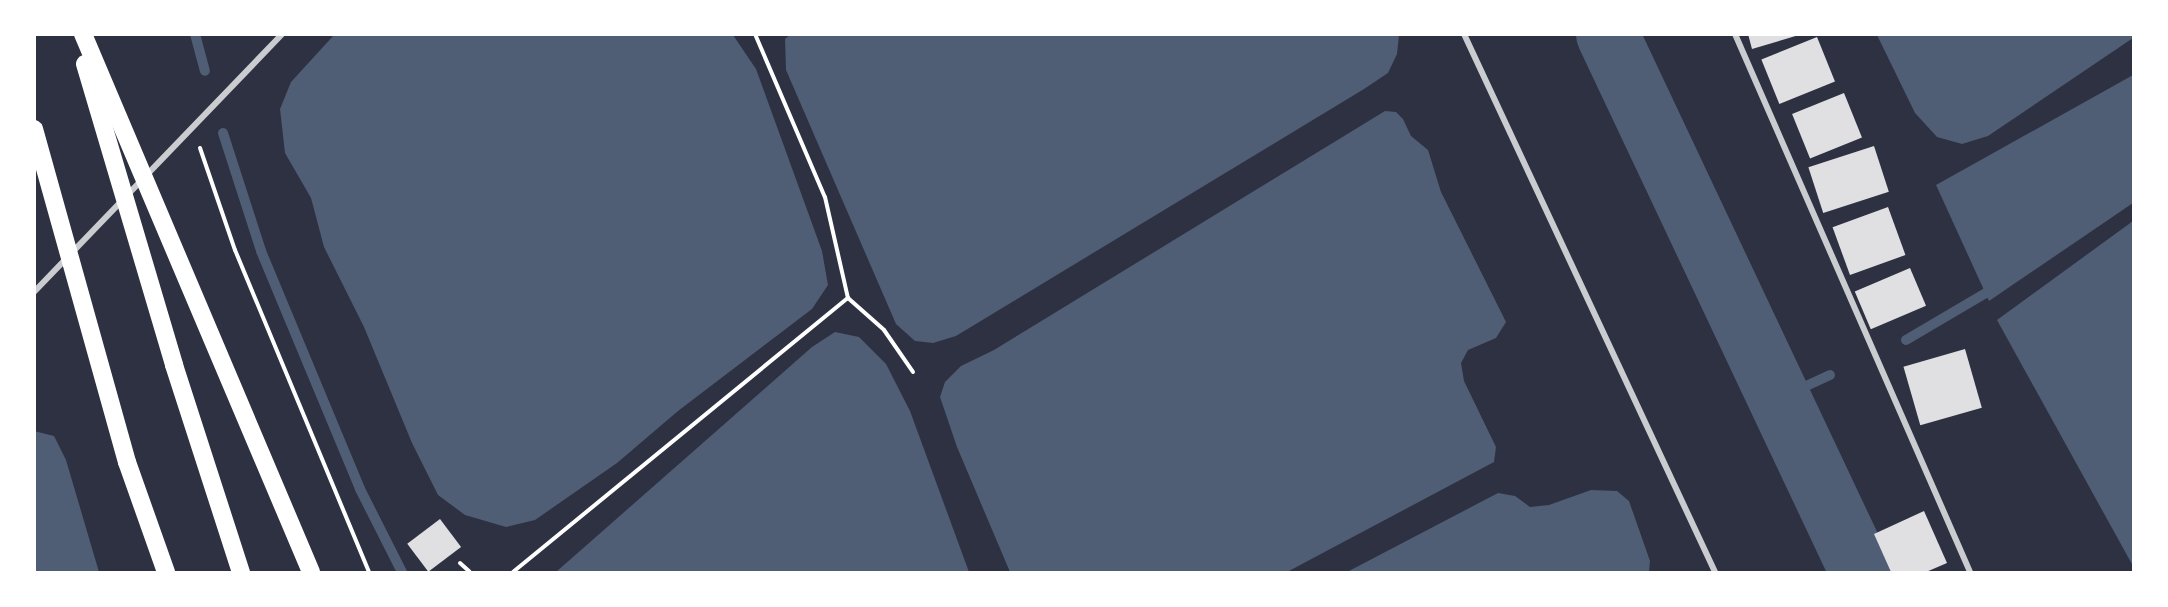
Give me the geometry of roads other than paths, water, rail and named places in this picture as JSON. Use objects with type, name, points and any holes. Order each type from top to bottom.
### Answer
[{"type":"highway","points":[[76,34],[174,366],[241,573]]},
{"type":"highway","points":[[83,34],[311,573]]},
{"type":"highway","points":[[34,129],[127,462],[155,573]]},
{"type":"highway","points":[[127,462],[166,573]]},
{"type":"street","points":[[34,292],[282,34]]},
{"type":"street","points":[[1464,34],[1715,573]]},
{"type":"street","points":[[1735,34],[1970,573]]},
{"type":"water","points":[[791,34],[1399,35],[1397,54],[1388,73],[1364,89],[956,336],[933,343],[915,341],[896,324],[786,70],[785,39]]},
{"type":"water","points":[[2133,34],[2133,38],[1988,136],[1962,144],[1937,137],[1915,113],[1877,35]]},
{"type":"water","points":[[334,35],[733,35],[756,69],[822,251],[828,285],[812,309],[678,411],[617,463],[535,520],[506,527],[465,515],[438,495],[412,443],[364,327],[324,247],[311,198],[285,153],[280,109],[291,82]]},
{"type":"water","points":[[2133,75],[2133,203],[1989,301],[1936,185]]},
{"type":"water","points":[[1385,111],[1396,112],[1403,119],[1411,136],[1428,150],[1441,192],[1506,322],[1496,338],[1468,350],[1461,363],[1464,381],[1496,447],[1494,462],[1287,572],[1010,572],[957,447],[940,397],[945,382],[961,366],[994,350]]},
{"type":"water","points":[[2133,221],[2133,566],[1997,320]]},
{"type":"water","points":[[835,332],[859,337],[886,364],[910,411],[969,572],[556,572],[812,347]]},
{"type":"water","points":[[34,431],[54,436],[66,460],[99,572],[35,572]]},
{"type":"water","points":[[1591,490],[1617,491],[1629,501],[1650,561],[1649,572],[1347,572],[1498,493],[1515,496],[1530,507],[1549,505]]},
{"type":"waterway","points":[[195,34],[205,71]]},
{"type":"waterway","points":[[1607,34],[1861,572]]},
{"type":"waterway","points":[[223,133],[261,251],[360,489],[402,572]]},
{"type":"waterway","points":[[1906,340],[1996,287]]},
{"type":"waterway","points":[[1780,398],[1830,375]]}]
